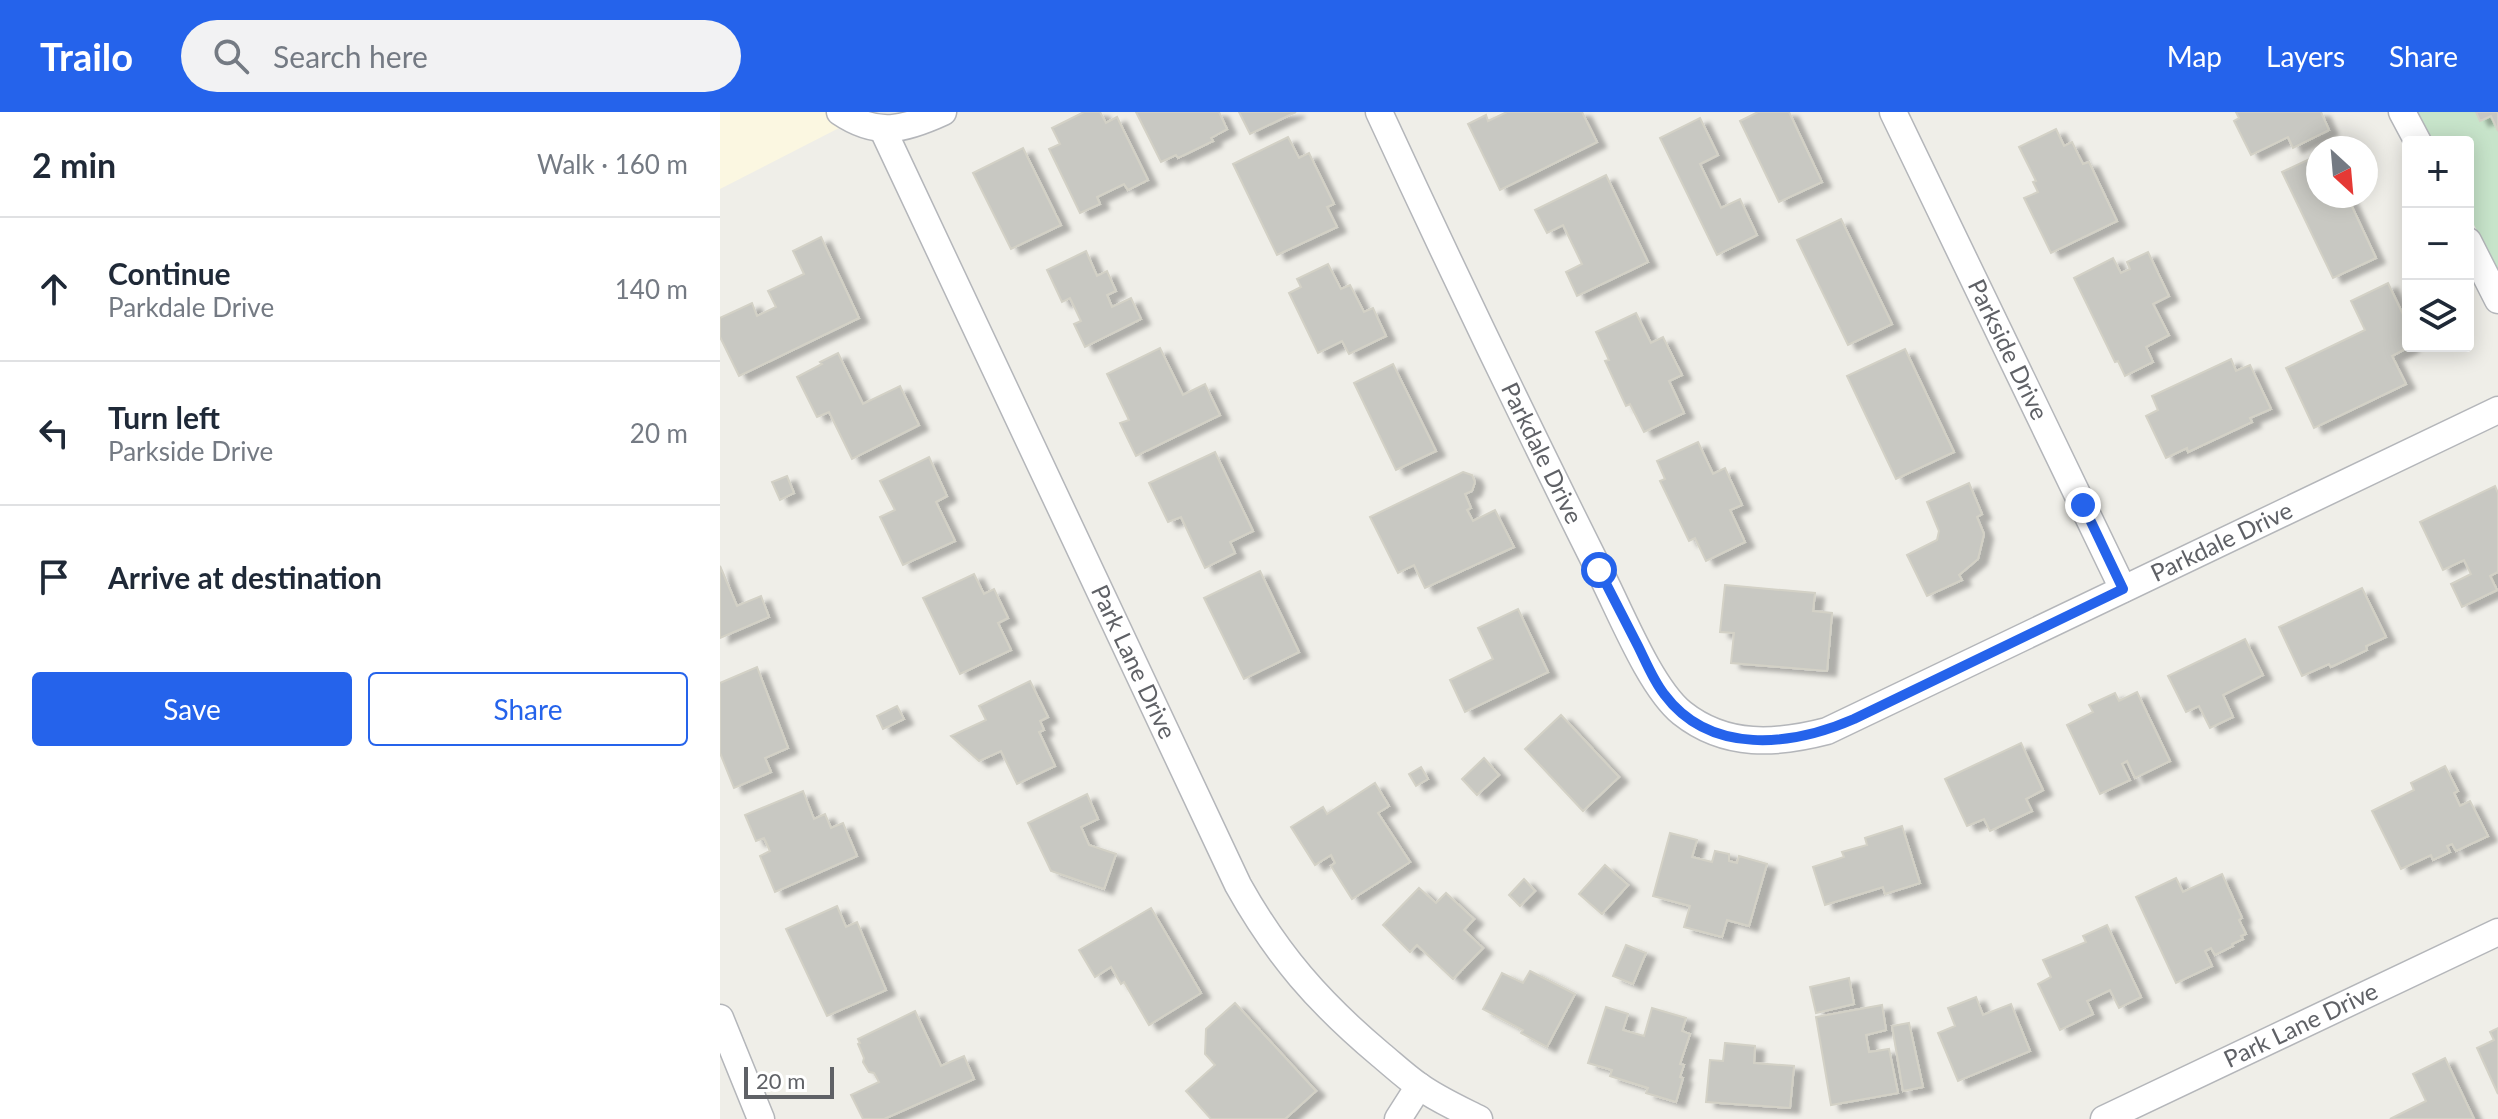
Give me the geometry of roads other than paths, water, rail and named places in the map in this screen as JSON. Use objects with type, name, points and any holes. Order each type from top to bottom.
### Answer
[{"type":"street","points":[[840,112],[867,127],[883,130],[907,127],[943,112]]},
{"type":"street","name":"Parkside Drive","points":[[1893,112],[2123,589]]},
{"type":"street","points":[[2402,112],[2415,136]]},
{"type":"street","name":"Parkdale Drive","points":[[1387,115],[1586,544],[1650,671],[1665,696],[1692,720],[1730,737],[1779,741],[1827,731],[2498,410]]},
{"type":"street","name":"Park Lane Drive","points":[[883,130],[1246,899],[1270,938],[1309,988],[1353,1031],[1419,1086],[1479,1119]]},
{"type":"street","points":[[2474,253],[2498,300]]},
{"type":"street","name":"Park Lane Drive","points":[[2104,1119],[2498,932]]},
{"type":"street","points":[[720,1018],[761,1119]]},
{"type":"street","points":[[1398,1119],[1419,1086]]}]
